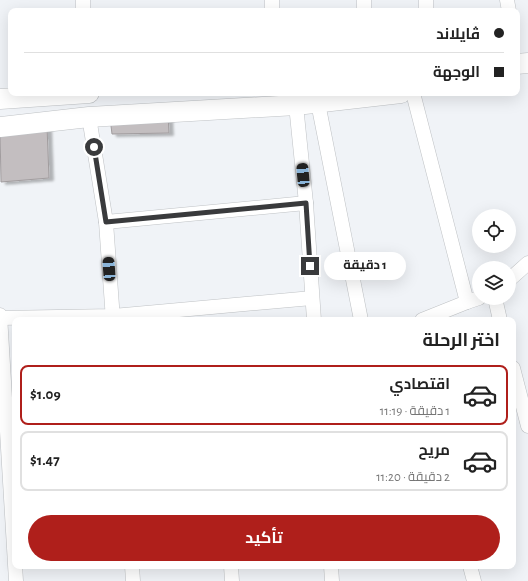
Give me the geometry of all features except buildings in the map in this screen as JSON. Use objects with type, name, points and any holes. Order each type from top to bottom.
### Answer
[{"type":"main road","points":[[0,99],[44,96]]},
{"type":"main road","points":[[0,127],[89,117],[296,105],[373,96]]},
{"type":"street","points":[[414,96],[472,297]]},
{"type":"street","points":[[318,102],[360,317]]},
{"type":"street","points":[[296,105],[306,203],[314,317]]},
{"type":"street","points":[[89,117],[106,222],[113,317]]},
{"type":"street","points":[[106,222],[306,203]]},
{"type":"street","points":[[516,274],[528,263]]},
{"type":"street","points":[[137,317],[210,314],[312,298]]},
{"type":"street","points":[[430,317],[472,300]]},
{"type":"street","points":[[497,305],[499,317]]},
{"type":"street","points":[[0,315],[12,515]]},
{"type":"street","points":[[0,318],[12,318]]},
{"type":"street","points":[[519,373],[528,426]]},
{"type":"street","points":[[15,569],[16,581]]},
{"type":"street","points":[[132,569],[133,581]]},
{"type":"street","points":[[231,569],[232,581]]},
{"type":"street","points":[[331,569],[332,581]]},
{"type":"street","points":[[471,569],[474,581]]},
{"type":"route","points":[[94,147],[106,222],[306,203],[310,266]]}]
